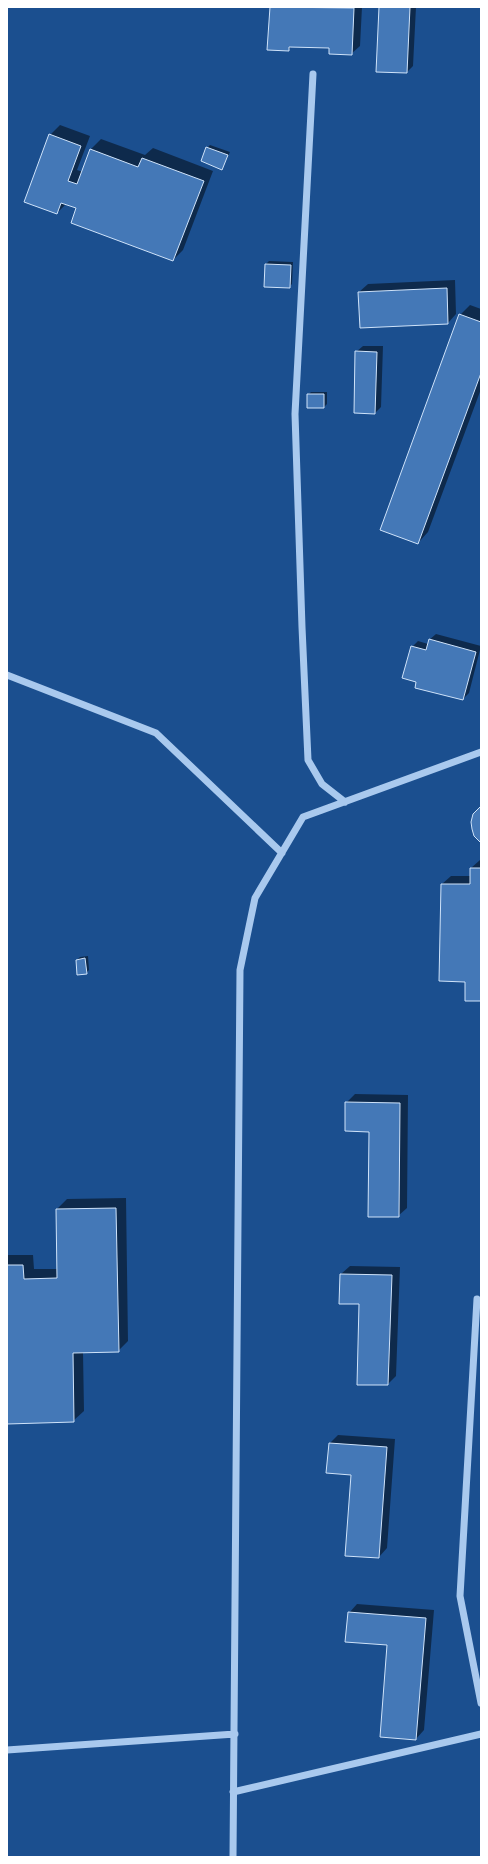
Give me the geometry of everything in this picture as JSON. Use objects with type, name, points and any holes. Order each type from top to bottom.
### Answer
[{"type":"street","points":[[313,74],[295,414],[302,627],[308,760],[322,784],[345,802]]},
{"type":"street","points":[[7,676],[156,733],[282,853]]},
{"type":"street","points":[[233,1857],[240,970],[255,898],[304,817],[481,752]]},
{"type":"street","points":[[477,1299],[460,1596],[481,1703]]},
{"type":"street","points":[[7,1750],[234,1734]]},
{"type":"street","points":[[233,1792],[481,1734]]},
{"type":"building","points":[[270,7],[354,8],[352,55],[329,54],[329,48],[289,47],[289,51],[267,50]]},
{"type":"building","points":[[379,7],[410,7],[407,73],[376,72]]},
{"type":"building","points":[[49,134],[81,146],[68,181],[77,184],[90,149],[138,167],[142,158],[204,181],[173,261],[71,223],[76,208],[61,203],[57,214],[24,202]]},
{"type":"building","points":[[206,147],[228,155],[222,170],[201,161]]},
{"type":"building","points":[[265,264],[291,265],[290,288],[264,287]]},
{"type":"building","points":[[447,288],[448,324],[360,328],[358,292]]},
{"type":"building","points":[[459,314],[481,322],[481,373],[418,544],[380,530]]},
{"type":"building","points":[[355,351],[377,352],[375,414],[354,413]]},
{"type":"building","points":[[307,394],[324,394],[324,408],[307,408]]},
{"type":"building","points":[[429,639],[476,652],[463,700],[415,688],[416,682],[402,678],[411,646],[426,650]]},
{"type":"building","points":[[481,806],[481,843],[474,836],[471,822],[473,814]]},
{"type":"building","points":[[470,868],[481,868],[481,1001],[465,1001],[465,982],[439,981],[441,884],[470,884]]},
{"type":"building","points":[[85,958],[87,974],[77,975],[76,960]]},
{"type":"building","points":[[345,1102],[400,1103],[399,1217],[368,1217],[369,1132],[345,1131]]},
{"type":"building","points":[[116,1208],[119,1352],[73,1353],[74,1422],[7,1424],[7,1265],[23,1265],[24,1279],[57,1278],[56,1209]]},
{"type":"building","points":[[340,1274],[392,1275],[388,1385],[357,1385],[359,1304],[339,1304]]},
{"type":"building","points":[[329,1443],[387,1447],[379,1558],[345,1556],[351,1475],[326,1473]]},
{"type":"building","points":[[348,1612],[426,1618],[416,1740],[380,1737],[387,1645],[345,1642]]}]
